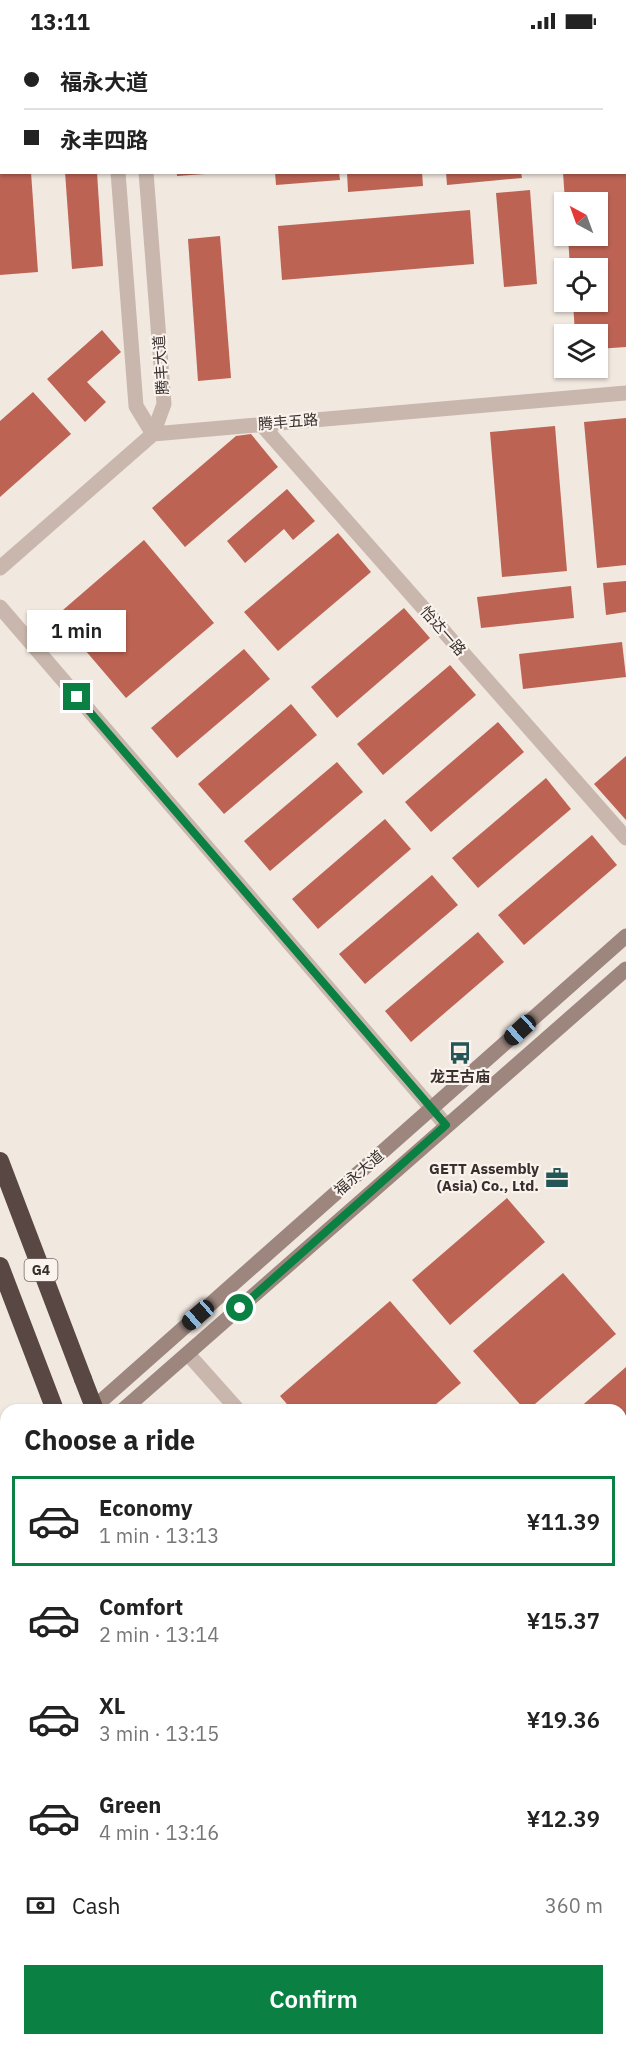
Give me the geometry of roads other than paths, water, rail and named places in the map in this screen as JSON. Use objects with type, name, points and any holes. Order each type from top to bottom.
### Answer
[{"type":"highway","name":"G4","points":[[0,1161],[93,1404]]},
{"type":"highway","name":"G4","points":[[0,1266],[53,1404]]},
{"type":"main road","name":"福永大道","points":[[98,1404],[626,936]]},
{"type":"main road","name":"福永大道","points":[[130,1404],[626,969]]},
{"type":"street","name":"腾丰大道","points":[[118,174],[136,406],[153,434]]},
{"type":"street","name":"腾丰大道","points":[[146,174],[164,404],[153,434]]},
{"type":"street","name":"腾丰五路","points":[[153,434],[626,393]]},
{"type":"street","name":"怡达一路","points":[[261,424],[626,838]]},
{"type":"street","points":[[0,568],[153,434]]},
{"type":"street","points":[[0,607],[446,1125]]},
{"type":"street","points":[[188,1354],[233,1404]]},
{"type":"place","name":"龙王古庙","points":[[460,1053]]},
{"type":"place","name":"GETT Assembly (Asia) Co., Ltd.","points":[[557,1178]]}]
